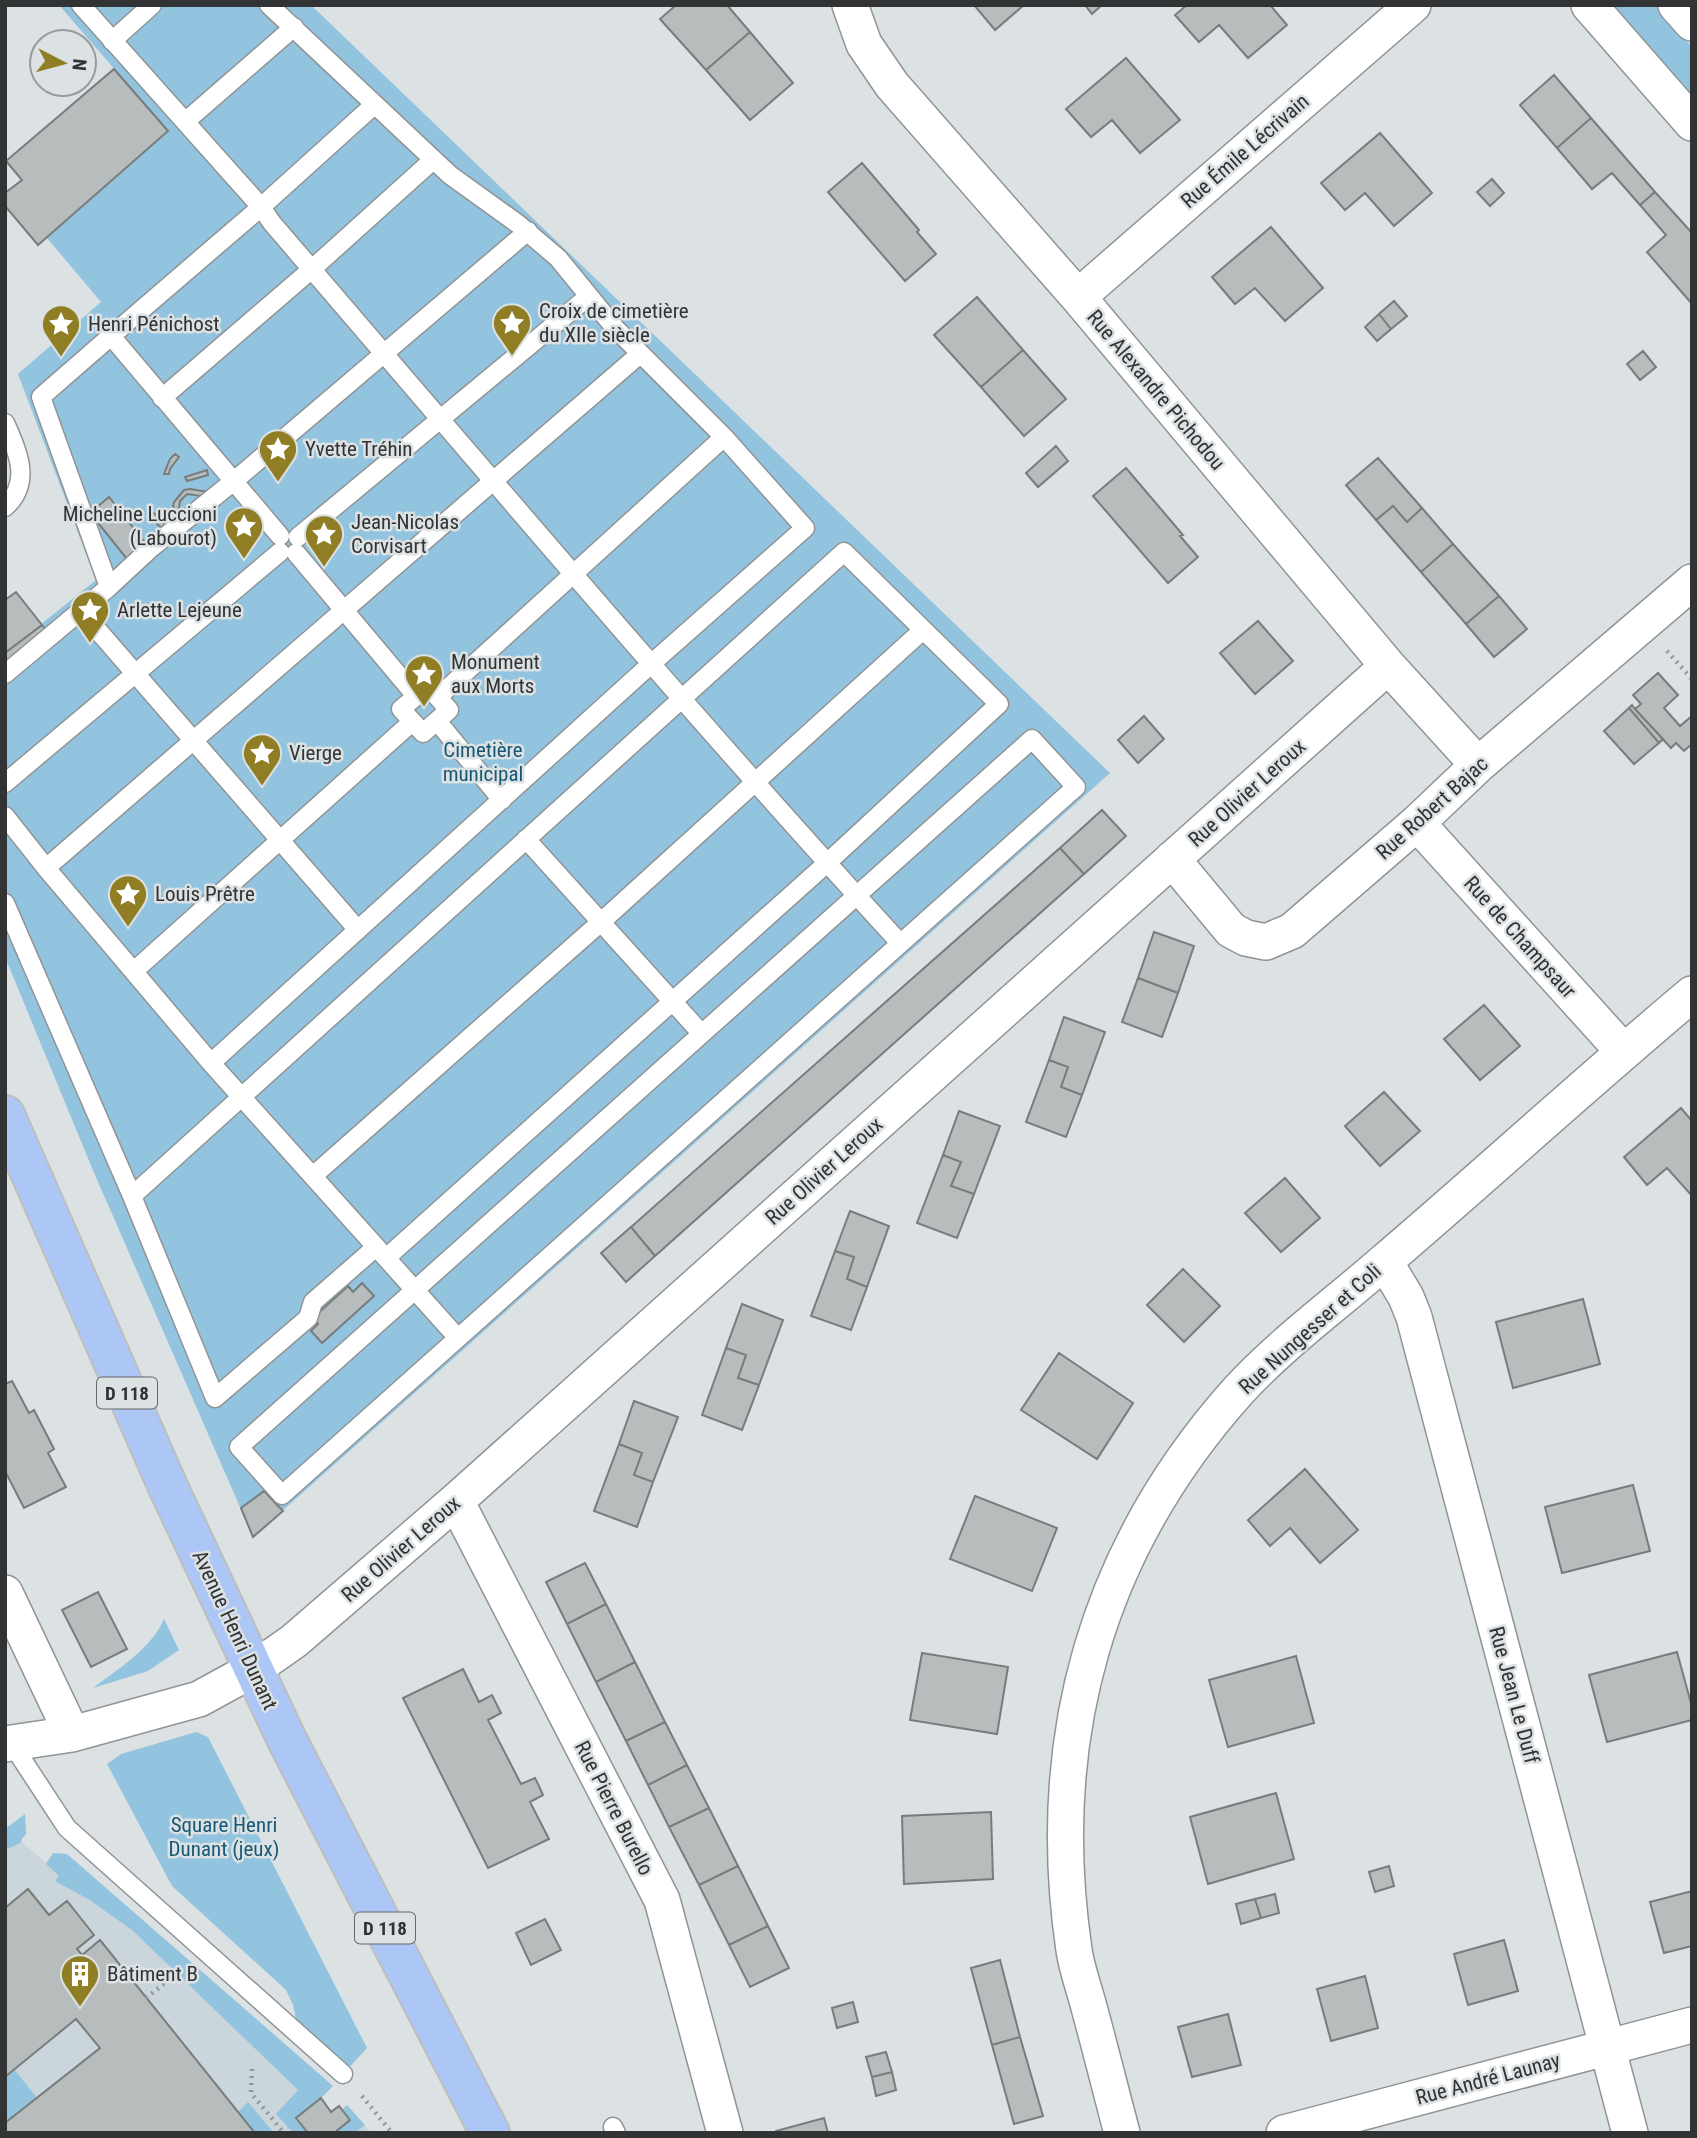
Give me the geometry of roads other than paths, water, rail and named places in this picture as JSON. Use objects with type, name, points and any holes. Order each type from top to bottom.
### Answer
[{"type":"main road","name":"Avenue Henri Dunant","points":[[5,1115],[163,1474],[286,1738],[490,2133]]},
{"type":"street","name":"Rue Alexandre Pichodou","points":[[850,5],[864,44],[892,85],[1078,296],[1388,666],[1478,765]]},
{"type":"street","name":"Rue Émile Lécrivain","points":[[1078,296],[1413,5]]},
{"type":"street","points":[[1589,5],[1692,122]]},
{"type":"street","points":[[1676,5],[1692,23]]},
{"type":"street","name":"Rue Robert Bajac","points":[[1172,859],[1231,930],[1246,939],[1266,942],[1292,931],[1417,823],[1478,765],[1692,582]]},
{"type":"street","name":"Rue Olivier Leroux","points":[[9,1744],[72,1734],[199,1699],[254,1669],[294,1641],[456,1501],[1388,666]]},
{"type":"street","name":"Rue de Champsaur","points":[[1417,823],[1623,1051]]},
{"type":"street","name":"Rue Nungesser et Coli","points":[[1122,2133],[1075,1952],[1067,1872],[1067,1792],[1080,1687],[1093,1641],[1124,1561],[1142,1524],[1186,1456],[1239,1390],[1314,1321],[1692,994]]},
{"type":"street","name":"Rue Jean Le Duff","points":[[1385,1262],[1406,1297],[1414,1317],[1630,2133]]},
{"type":"street","name":"Rue Pierre Burello","points":[[456,1501],[662,1900],[725,2133]]},
{"type":"street","points":[[5,1593],[72,1734]]},
{"type":"street","name":"Rue André Launay","points":[[1284,2133],[1692,2025]]},
{"type":"lane","points":[[81,5],[261,207],[492,482],[650,664],[900,943]]},
{"type":"lane","points":[[112,41],[152,5]]},
{"type":"lane","points":[[211,1063],[650,664],[805,528],[724,437],[598,309],[558,258],[528,231],[472,192],[433,160],[269,5]]},
{"type":"lane","points":[[186,121],[294,27]]},
{"type":"lane","points":[[109,587],[41,397],[261,207],[374,105]]},
{"type":"lane","points":[[162,398],[433,160]]},
{"type":"lane","points":[[5,674],[528,231]]},
{"type":"lane","points":[[5,783],[288,544],[589,296]]},
{"type":"lane","points":[[111,337],[416,696]]},
{"type":"lane","points":[[46,868],[640,354]]},
{"type":"lane","points":[[5,423],[21,461],[22,473],[17,492],[5,507]]},
{"type":"lane","points":[[438,697],[724,437]]},
{"type":"lane","points":[[5,903],[132,1196],[215,1398],[308,1318],[313,1302],[381,1253],[673,1001],[999,704],[844,552],[683,701],[526,839],[132,1196]]},
{"type":"lane","points":[[81,611],[358,930]]},
{"type":"lane","points":[[314,1175],[601,922],[923,630]]},
{"type":"lane","points":[[428,686],[438,697],[449,710],[423,733],[401,709],[428,686]]},
{"type":"lane","points":[[437,721],[502,800]]},
{"type":"lane","points":[[134,971],[412,722]]},
{"type":"lane","points":[[1032,738],[1076,788],[900,943],[282,1494],[239,1447],[1032,738]]},
{"type":"lane","points":[[5,816],[211,1063],[457,1337]]},
{"type":"lane","points":[[526,839],[701,1033]]},
{"type":"lane","points":[[9,1744],[67,1828],[343,2074]]},
{"type":"place","name":"Croix de cimetière du XIIe siècle","points":[[512,357]]},
{"type":"place","name":"Henri Pénichost","points":[[61,358]]},
{"type":"place","name":"Yvette Tréhin","points":[[278,483]]},
{"type":"place","name":"Micheline Luccioni (Labourot)","points":[[244,560]]},
{"type":"place","name":"Jean-Nicolas Corvisart","points":[[324,568]]},
{"type":"place","name":"Arlette Lejeune","points":[[90,644]]},
{"type":"place","name":"Monument aux Morts","points":[[424,708]]},
{"type":"place","name":"Vierge","points":[[262,787]]},
{"type":"place","name":"Louis Prêtre","points":[[128,928]]},
{"type":"place","name":"Bâtiment B","points":[[80,2008]]},
{"type":"park label","name":"Cimetière municipal","points":[[483,762]]},
{"type":"park label","name":"Square Henri Dunant (jeux)","points":[[224,1837]]}]
